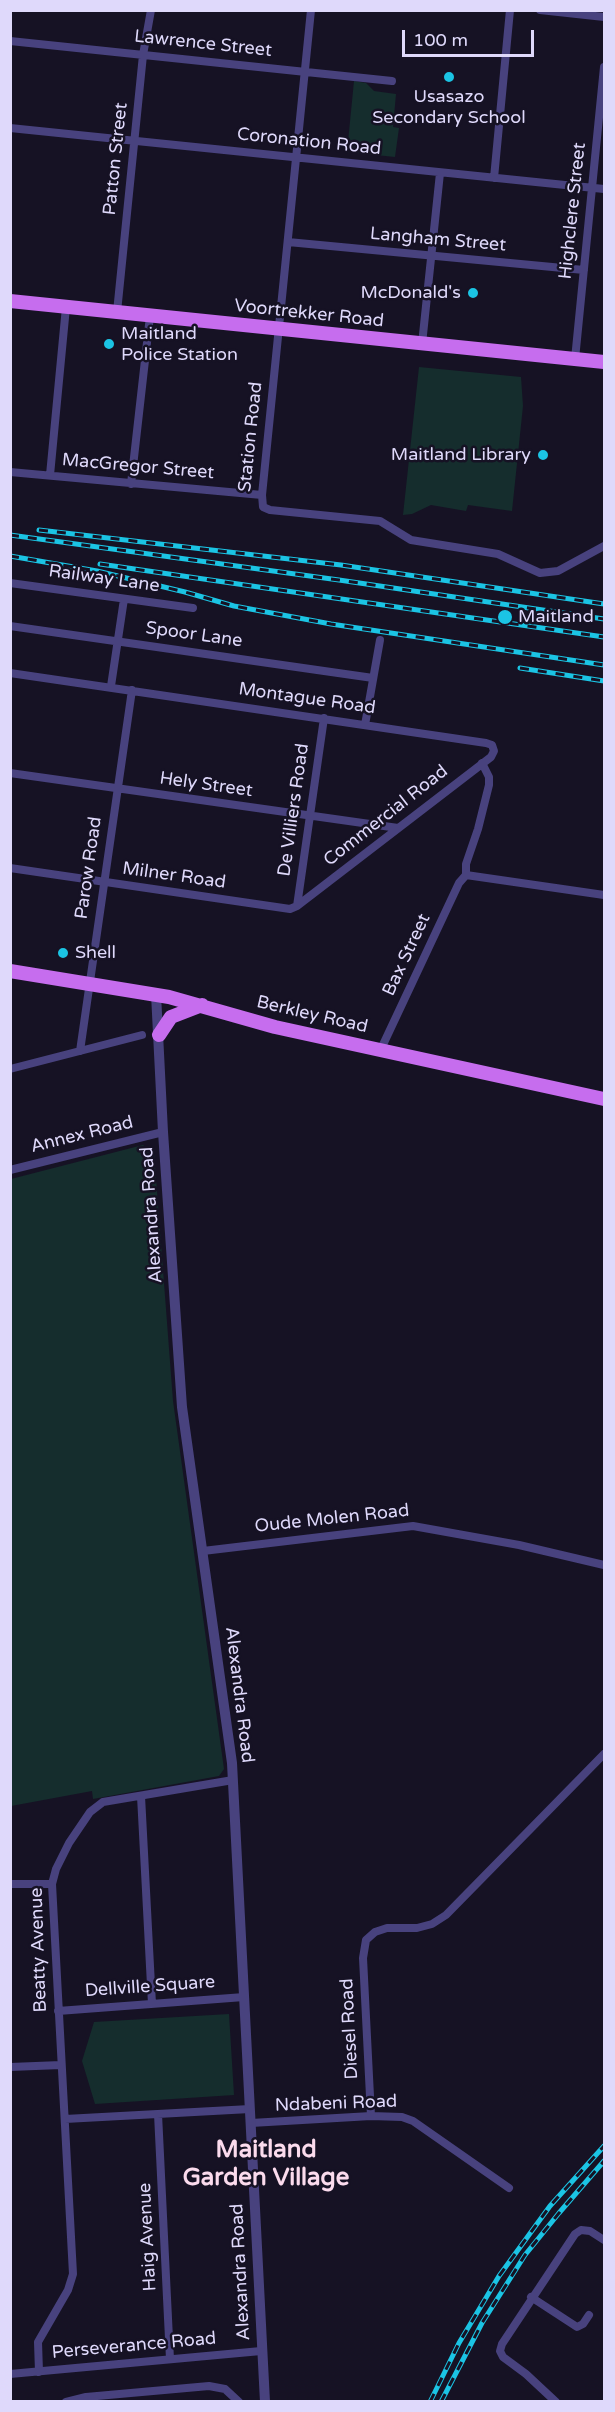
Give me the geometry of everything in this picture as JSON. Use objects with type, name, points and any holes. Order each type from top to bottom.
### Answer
[{"type":"main road","name":"Voortrekker Road","points":[[10,301],[604,362]]},
{"type":"main road","name":"Berkley Road","points":[[10,971],[156,994],[275,1027],[604,1099]]},
{"type":"main road","points":[[159,1035],[171,1017],[202,1005]]},
{"type":"street","name":"Patton Street","points":[[117,312],[143,55],[151,10]]},
{"type":"street","name":"Station Road","points":[[310,10],[262,504],[267,510],[380,520],[411,540],[498,554],[540,573],[558,571],[604,546]]},
{"type":"street","points":[[494,178],[510,10]]},
{"type":"street","points":[[540,10],[604,17]]},
{"type":"street","name":"Lawrence Street","points":[[10,41],[392,81]]},
{"type":"street","name":"Highclere Street","points":[[575,359],[604,67]]},
{"type":"street","name":"Coronation Road","points":[[10,128],[604,189]]},
{"type":"street","points":[[422,344],[440,173]]},
{"type":"street","name":"Langham Street","points":[[288,242],[584,270]]},
{"type":"street","points":[[50,476],[66,308]]},
{"type":"street","points":[[131,484],[150,316]]},
{"type":"street","name":"MacGregor Street","points":[[10,472],[262,495]]},
{"type":"street","name":"Railway Lane","points":[[10,583],[193,608]]},
{"type":"street","points":[[111,686],[124,599]]},
{"type":"street","name":"Spoor Lane","points":[[10,626],[374,678]]},
{"type":"street","points":[[365,725],[380,640]]},
{"type":"street","name":"Montague Road","points":[[10,673],[111,686],[486,743],[492,745],[494,751]]},
{"type":"street","name":"Parow Road","points":[[80,1051],[132,690]]},
{"type":"street","name":"De Villiers Road","points":[[297,906],[308,816],[324,718]]},
{"type":"street","name":"Commercial Road","points":[[297,906],[482,763],[494,751]]},
{"type":"street","name":"Bax Street","points":[[381,1049],[459,883],[466,876],[466,864],[489,785],[489,777],[482,763]]},
{"type":"street","name":"Hely Street","points":[[10,773],[398,828]]},
{"type":"street","name":"Milner Road","points":[[10,868],[290,909],[297,906]]},
{"type":"street","points":[[466,876],[604,895]]},
{"type":"street","name":"Alexandra Road","points":[[156,994],[182,1407],[232,1780],[265,2402]]},
{"type":"street","points":[[12,1067],[142,1035]]},
{"type":"street","name":"Annex Road","points":[[10,1170],[163,1132]]},
{"type":"street","name":"Oude Molen Road","points":[[203,1551],[413,1526],[508,1543],[604,1565]]},
{"type":"street","name":"Diesel Road","points":[[371,2116],[363,1958],[366,1940],[375,1932],[387,1928],[417,1928],[432,1924],[446,1915],[604,1754]]},
{"type":"street","name":"Beatty Avenue","points":[[39,2372],[38,2342],[68,2290],[73,2274],[52,1884],[60,1858],[95,1806],[103,1802],[232,1780]]},
{"type":"street","points":[[141,1796],[152,2004]]},
{"type":"street","points":[[10,1884],[52,1884]]},
{"type":"street","name":"Dellville Square","points":[[58,2011],[244,1997]]},
{"type":"street","points":[[10,2067],[61,2066]]},
{"type":"street","points":[[65,2118],[250,2109]]},
{"type":"street","name":"Haig Avenue","points":[[158,2114],[170,2359]]},
{"type":"street","name":"Ndabeni Road","points":[[250,2123],[371,2116],[402,2117],[413,2121],[509,2188]]},
{"type":"street","points":[[556,2402],[526,2373],[508,2362],[500,2351],[502,2344],[531,2297],[575,2234],[581,2230],[590,2231],[604,2240]]},
{"type":"street","points":[[531,2297],[577,2327],[583,2324],[589,2315]]},
{"type":"street","name":"Perseverance Road","points":[[10,2374],[261,2351]]},
{"type":"street","points":[[66,2402],[86,2397],[128,2398],[209,2386],[225,2389],[239,2402]]},
{"type":"green space","points":[[354,81],[366,83],[374,91],[396,94],[393,127],[399,128],[395,157],[347,152]]},
{"type":"green space","points":[[419,367],[521,377],[523,406],[512,511],[468,505],[466,511],[431,505],[412,514],[403,515]]},
{"type":"green space","points":[[143,1145],[154,1152],[173,1401],[224,1769],[219,1776],[93,1799],[92,1791],[11,1806],[11,1179]]},
{"type":"green space","points":[[229,2014],[234,2095],[95,2104],[82,2061],[94,2022]]},
{"type":"railway","points":[[39,530],[341,565],[604,604]]},
{"type":"railway","points":[[10,535],[604,619]]},
{"type":"railway","points":[[10,556],[97,571],[234,606],[331,624],[604,665]]},
{"type":"railway","points":[[100,564],[604,637]]},
{"type":"railway","points":[[520,668],[604,681]]},
{"type":"railway","points":[[430,2402],[459,2343],[499,2276],[550,2206],[604,2146]]},
{"type":"railway","points":[[441,2402],[482,2323],[525,2255],[604,2161]]},
{"type":"place","name":"Usasazo Secondary School","points":[[449,77]]},
{"type":"place","name":"McDonald's","points":[[473,293]]},
{"type":"place","name":"Maitland Police Station","points":[[109,344]]},
{"type":"place","name":"Maitland Library","points":[[543,455]]},
{"type":"place","name":"Maitland","points":[[505,617]]},
{"type":"place","name":"Shell","points":[[63,953]]},
{"type":"district","name":"Maitland Garden Village","points":[[266,2165]]}]
